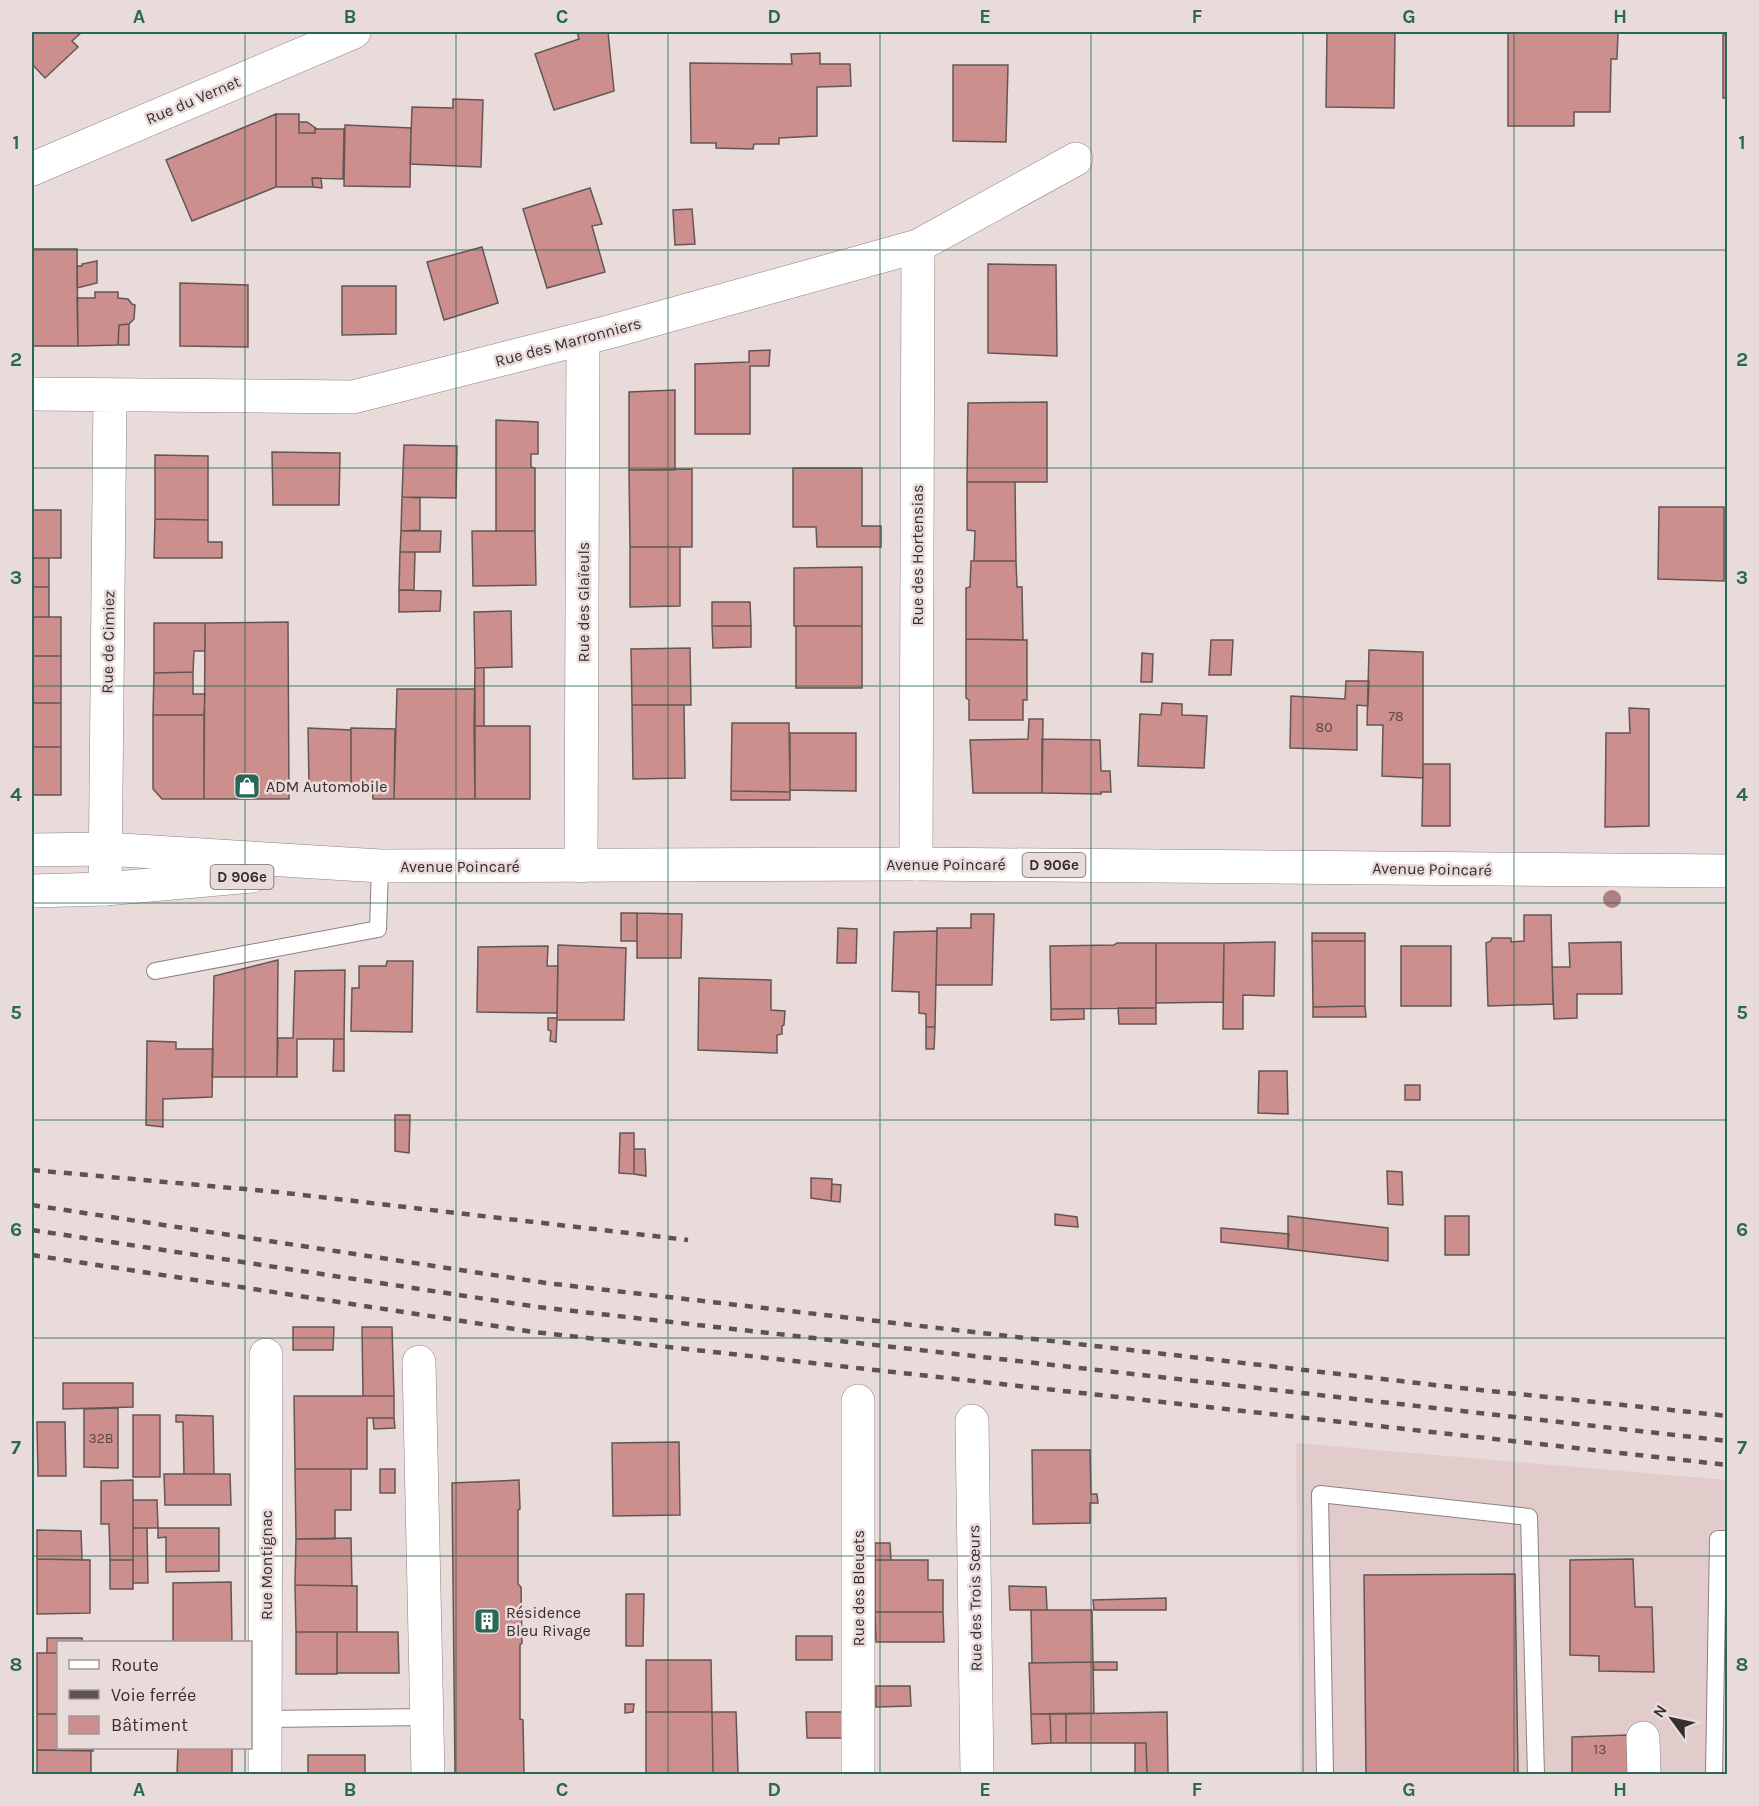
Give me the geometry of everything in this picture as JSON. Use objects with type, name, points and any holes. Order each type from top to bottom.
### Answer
[{"type":"street","name":"Rue du Vernet","points":[[32,169],[354,32]]},
{"type":"street","name":"Rue des Marronniers","points":[[32,394],[353,397],[584,339],[918,246],[1076,159]]},
{"type":"street","name":"Rue des Hortensias","points":[[916,864],[918,246]]},
{"type":"street","name":"Rue des Glaïeuls","points":[[581,866],[584,339]]},
{"type":"street","name":"Rue de Cimiez","points":[[105,889],[110,395]]},
{"type":"street","name":"Avenue Poincaré","points":[[105,849],[380,866],[916,864],[1728,871]]},
{"type":"street","name":"D 906e","points":[[32,850],[105,849]]},
{"type":"street","name":"Avenue Poincaré","points":[[105,889],[179,881],[380,866]]},
{"type":"street","name":"D 906e","points":[[32,891],[105,889]]},
{"type":"street","name":"Rue Montignac","points":[[265,1774],[266,1355]]},
{"type":"street","points":[[419,1362],[428,1774]]},
{"type":"street","name":"Rue des Bleuets","points":[[858,1401],[858,1774]]},
{"type":"street","name":"Rue des Trois Sœurs","points":[[972,1421],[978,1774]]},
{"type":"street","points":[[1643,1738],[1644,1774]]},
{"type":"lane","name":"Avenue Poincaré","points":[[155,971],[378,929],[380,866]]},
{"type":"lane","points":[[1325,1774],[1320,1494],[1528,1517],[1536,1774]]},
{"type":"lane","points":[[1714,1774],[1718,1539],[1728,1539]]},
{"type":"lane","points":[[265,1719],[427,1717]]},
{"type":"shaded area","points":[[1296,1443],[1727,1480],[1727,1774],[1300,1774]]},
{"type":"building","points":[[32,32],[82,32],[72,41],[78,47],[45,78],[32,64]]},
{"type":"building","points":[[577,32],[608,32],[614,91],[554,110],[535,54],[579,39]]},
{"type":"building","points":[[1327,32],[1395,32],[1394,108],[1326,107]]},
{"type":"building","points":[[1508,32],[1618,32],[1617,59],[1611,59],[1610,112],[1574,112],[1574,126],[1508,126]]},
{"type":"building","points":[[1723,35],[1728,35],[1728,98],[1723,98]]},
{"type":"building","points":[[820,53],[820,64],[850,64],[851,86],[817,87],[817,136],[779,138],[779,144],[754,144],[753,149],[716,148],[716,143],[691,143],[690,63],[792,64],[791,54]]},
{"type":"building","points":[[953,65],[1008,65],[1006,142],[953,141]]},
{"type":"building","points":[[453,99],[483,100],[481,167],[410,164],[412,107],[453,108]]},
{"type":"building","points":[[276,114],[299,114],[299,133],[315,133],[315,129],[344,129],[343,179],[312,178],[313,187],[276,187]]},
{"type":"building","points":[[276,114],[276,187],[192,221],[166,160]]},
{"type":"building","points":[[299,122],[307,122],[317,129],[315,133],[299,133]]},
{"type":"building","points":[[345,125],[411,128],[410,187],[344,186]]},
{"type":"building","points":[[312,178],[321,178],[322,188],[313,187]]},
{"type":"building","points":[[590,188],[602,224],[592,226],[605,272],[547,288],[523,209]]},
{"type":"building","points":[[692,209],[695,244],[675,245],[673,210]]},
{"type":"building","points":[[482,247],[498,303],[444,320],[427,262]]},
{"type":"building","points":[[32,249],[77,249],[78,346],[32,346]]},
{"type":"building","points":[[97,261],[97,283],[77,288],[77,266]]},
{"type":"building","points":[[988,264],[1056,265],[1057,356],[988,353]]},
{"type":"building","points":[[180,283],[248,285],[248,347],[180,346]]},
{"type":"building","points":[[342,286],[396,286],[396,334],[342,335]]},
{"type":"building","points":[[95,292],[118,292],[118,298],[128,299],[135,305],[134,319],[129,324],[119,325],[118,345],[78,346],[77,298],[95,298]]},
{"type":"building","points":[[129,324],[129,345],[118,345],[119,325]]},
{"type":"building","points":[[770,350],[769,366],[750,366],[750,434],[695,434],[695,364],[749,362],[749,351]]},
{"type":"building","points":[[675,390],[675,470],[629,470],[629,392]]},
{"type":"building","points":[[1047,402],[1047,482],[967,482],[968,403]]},
{"type":"building","points":[[496,420],[538,422],[538,454],[531,454],[531,467],[535,468],[535,531],[496,531]]},
{"type":"building","points":[[404,445],[457,446],[456,498],[402,497]]},
{"type":"building","points":[[272,452],[340,453],[339,505],[273,505]]},
{"type":"building","points":[[155,455],[208,456],[208,520],[155,519]]},
{"type":"building","points":[[793,468],[862,468],[862,526],[881,526],[881,547],[817,547],[816,527],[793,527]]},
{"type":"building","points":[[692,469],[692,547],[630,547],[629,470]]},
{"type":"building","points":[[967,482],[1015,482],[1016,561],[974,561],[975,531],[967,530]]},
{"type":"building","points":[[402,497],[420,498],[420,530],[401,531]]},
{"type":"building","points":[[1659,507],[1724,507],[1724,581],[1658,579]]},
{"type":"building","points":[[32,510],[61,510],[61,558],[32,558]]},
{"type":"building","points":[[155,519],[208,520],[208,542],[222,542],[222,558],[154,558]]},
{"type":"building","points":[[401,531],[441,531],[440,552],[400,552]]},
{"type":"building","points":[[472,531],[535,531],[536,585],[473,586]]},
{"type":"building","points":[[630,547],[680,547],[680,606],[630,607]]},
{"type":"building","points":[[400,552],[415,552],[414,590],[399,590]]},
{"type":"building","points":[[32,558],[49,558],[49,587],[32,587]]},
{"type":"building","points":[[971,561],[1016,561],[1017,587],[1022,587],[1023,640],[966,639],[966,588],[970,587]]},
{"type":"building","points":[[862,567],[862,626],[794,626],[794,568]]},
{"type":"building","points":[[32,587],[49,587],[49,617],[32,617]]},
{"type":"building","points":[[399,590],[441,591],[440,611],[399,612]]},
{"type":"building","points":[[712,602],[750,602],[751,626],[712,626]]},
{"type":"building","points":[[511,611],[512,667],[475,668],[474,612]]},
{"type":"building","points":[[32,617],[61,617],[61,656],[32,656]]},
{"type":"building","points":[[288,622],[289,799],[204,799],[205,623]]},
{"type":"building","points":[[154,623],[205,623],[205,651],[194,651],[193,672],[154,673]]},
{"type":"building","points":[[712,626],[751,626],[751,647],[713,648]]},
{"type":"building","points":[[796,626],[862,626],[862,688],[796,688]]},
{"type":"building","points":[[966,639],[1027,640],[1027,700],[1023,700],[1023,720],[969,720],[969,700],[966,698]]},
{"type":"building","points":[[1211,640],[1233,640],[1231,675],[1209,675]]},
{"type":"building","points":[[690,648],[691,705],[632,705],[631,649]]},
{"type":"building","points":[[1369,650],[1423,652],[1423,778],[1382,776],[1383,725],[1367,725]]},
{"type":"building","points":[[1142,653],[1153,654],[1152,682],[1141,682]]},
{"type":"building","points":[[32,656],[61,656],[61,703],[32,703]]},
{"type":"building","points":[[475,668],[484,668],[484,726],[474,726]]},
{"type":"building","points":[[193,672],[193,694],[205,694],[204,715],[153,715],[154,673]]},
{"type":"building","points":[[1346,681],[1369,681],[1368,706],[1357,705],[1357,750],[1290,748],[1291,696],[1345,699]]},
{"type":"building","points":[[397,689],[475,689],[475,799],[394,799]]},
{"type":"building","points":[[32,703],[61,703],[61,747],[32,747]]},
{"type":"building","points":[[1162,703],[1182,704],[1182,715],[1207,716],[1204,768],[1138,766],[1140,714],[1161,715]]},
{"type":"building","points":[[632,705],[684,705],[685,778],[633,779]]},
{"type":"building","points":[[1629,708],[1649,709],[1649,826],[1605,827],[1606,733],[1630,733]]},
{"type":"building","points":[[153,715],[204,715],[204,799],[162,799],[153,789]]},
{"type":"building","points":[[1029,719],[1043,719],[1042,793],[973,793],[970,740],[1028,739]]},
{"type":"building","points":[[732,723],[789,723],[790,792],[731,791]]},
{"type":"building","points":[[474,726],[530,726],[530,799],[475,799]]},
{"type":"building","points":[[308,728],[351,730],[351,785],[309,785]]},
{"type":"building","points":[[351,728],[395,729],[394,799],[373,799],[372,785],[351,785]]},
{"type":"building","points":[[790,733],[856,733],[856,791],[790,790]]},
{"type":"building","points":[[1042,739],[1100,740],[1101,771],[1110,771],[1111,792],[1101,792],[1101,794],[1042,793]]},
{"type":"building","points":[[32,747],[61,747],[61,795],[32,795]]},
{"type":"building","points":[[1423,764],[1450,764],[1450,826],[1422,826]]},
{"type":"building","points":[[731,791],[790,792],[790,800],[731,800]]},
{"type":"building","points":[[621,913],[637,913],[637,941],[621,941]]},
{"type":"building","points":[[637,913],[682,914],[681,958],[637,958]]},
{"type":"building","points":[[971,914],[994,914],[992,985],[936,985],[937,928],[971,928]]},
{"type":"building","points":[[1524,915],[1551,915],[1553,1004],[1488,1006],[1486,943],[1492,938],[1511,938],[1511,942],[1524,941]]},
{"type":"building","points":[[838,928],[857,929],[856,963],[837,963]]},
{"type":"building","points":[[937,931],[935,1027],[926,1027],[926,1014],[919,1013],[919,992],[892,991],[894,932]]},
{"type":"building","points":[[1312,933],[1365,933],[1365,941],[1312,941]]},
{"type":"building","points":[[1312,941],[1365,941],[1365,1006],[1313,1007]]},
{"type":"building","points":[[1275,942],[1274,996],[1243,995],[1243,1029],[1223,1029],[1224,943]]},
{"type":"building","points":[[1621,942],[1622,994],[1577,994],[1577,1018],[1554,1019],[1552,967],[1570,967],[1569,943]]},
{"type":"building","points":[[1117,943],[1156,943],[1156,1008],[1051,1009],[1050,946],[1114,945]]},
{"type":"building","points":[[1156,943],[1224,943],[1223,1002],[1156,1003]]},
{"type":"building","points":[[558,945],[626,948],[624,1020],[557,1020]]},
{"type":"building","points":[[548,946],[547,966],[558,966],[557,1013],[477,1012],[478,947]]},
{"type":"building","points":[[1401,946],[1451,946],[1451,1006],[1401,1006]]},
{"type":"building","points":[[278,960],[277,1077],[212,1077],[214,976]]},
{"type":"building","points":[[387,961],[413,961],[412,1032],[351,1031],[352,988],[359,988],[359,966],[386,966]]},
{"type":"building","points":[[345,970],[344,1039],[297,1039],[297,1077],[277,1077],[278,1038],[293,1038],[295,971]]},
{"type":"building","points":[[699,978],[771,980],[771,1010],[785,1011],[782,1034],[777,1035],[777,1053],[698,1050]]},
{"type":"building","points":[[1365,1006],[1366,1017],[1313,1017],[1313,1007]]},
{"type":"building","points":[[1118,1008],[1156,1008],[1156,1024],[1119,1024]]},
{"type":"building","points":[[1051,1009],[1084,1009],[1084,1019],[1051,1020]]},
{"type":"building","points":[[548,1018],[557,1018],[556,1042],[550,1041],[551,1031],[548,1030]]},
{"type":"building","points":[[926,1027],[935,1027],[934,1049],[926,1049]]},
{"type":"building","points":[[334,1039],[344,1039],[344,1071],[333,1071]]},
{"type":"building","points":[[147,1041],[176,1042],[176,1049],[213,1049],[212,1097],[163,1099],[163,1127],[146,1125]]},
{"type":"building","points":[[1259,1071],[1287,1071],[1288,1114],[1258,1113]]},
{"type":"building","points":[[1405,1085],[1420,1085],[1420,1100],[1405,1100]]},
{"type":"building","points":[[395,1115],[410,1115],[409,1153],[395,1151]]},
{"type":"building","points":[[620,1133],[634,1133],[634,1174],[619,1173]]},
{"type":"building","points":[[634,1149],[645,1149],[646,1176],[634,1174]]},
{"type":"building","points":[[1387,1171],[1402,1172],[1403,1205],[1388,1204]]},
{"type":"building","points":[[811,1178],[832,1179],[831,1201],[811,1198]]},
{"type":"building","points":[[832,1184],[841,1185],[840,1202],[831,1201]]},
{"type":"building","points":[[1055,1214],[1077,1217],[1078,1227],[1055,1225]]},
{"type":"building","points":[[1288,1216],[1388,1228],[1388,1261],[1288,1249]]},
{"type":"building","points":[[1445,1216],[1469,1216],[1469,1255],[1445,1255]]},
{"type":"building","points":[[1221,1228],[1289,1234],[1288,1249],[1221,1242]]},
{"type":"building","points":[[293,1327],[334,1327],[333,1350],[293,1350]]},
{"type":"building","points":[[362,1327],[392,1327],[394,1396],[363,1396]]},
{"type":"building","points":[[63,1383],[133,1383],[133,1407],[63,1409]]},
{"type":"building","points":[[294,1396],[394,1396],[394,1418],[367,1418],[367,1469],[295,1469]]},
{"type":"building","points":[[118,1408],[118,1468],[84,1467],[84,1409]]},
{"type":"building","points":[[133,1415],[160,1415],[160,1477],[133,1477]]},
{"type":"building","points":[[176,1415],[213,1416],[214,1474],[184,1474],[183,1422],[176,1422]]},
{"type":"building","points":[[373,1418],[394,1418],[395,1428],[374,1429]]},
{"type":"building","points":[[37,1422],[65,1422],[66,1476],[38,1476]]},
{"type":"building","points":[[679,1442],[680,1515],[613,1516],[612,1443]]},
{"type":"building","points":[[1032,1450],[1090,1450],[1091,1494],[1097,1494],[1098,1503],[1090,1503],[1090,1523],[1033,1524]]},
{"type":"building","points":[[295,1469],[351,1469],[351,1510],[335,1510],[335,1539],[296,1539]]},
{"type":"building","points":[[380,1469],[395,1469],[395,1493],[380,1493]]},
{"type":"building","points":[[164,1474],[230,1474],[231,1505],[165,1505]]},
{"type":"building","points":[[133,1480],[133,1560],[110,1560],[109,1524],[101,1524],[101,1481]]},
{"type":"building","name":"Résidence Bleu Rivage","points":[[519,1480],[518,1584],[521,1587],[522,1643],[520,1645],[520,1719],[523,1720],[524,1774],[455,1774],[452,1483]]},
{"type":"building","points":[[133,1500],[157,1500],[158,1528],[133,1528]]},
{"type":"building","points":[[133,1528],[147,1528],[148,1583],[133,1583]]},
{"type":"building","points":[[158,1528],[219,1528],[219,1571],[166,1572],[166,1537],[158,1538]]},
{"type":"building","points":[[37,1530],[81,1531],[82,1560],[37,1559]]},
{"type":"building","points":[[351,1538],[352,1586],[295,1585],[296,1539]]},
{"type":"building","points":[[875,1543],[890,1543],[891,1560],[875,1560]]},
{"type":"building","points":[[37,1559],[90,1560],[90,1613],[37,1614]]},
{"type":"building","points":[[1633,1559],[1635,1607],[1652,1607],[1654,1672],[1599,1671],[1599,1656],[1570,1655],[1570,1560]]},
{"type":"building","points":[[110,1560],[133,1560],[133,1589],[110,1589]]},
{"type":"building","points":[[875,1560],[928,1560],[928,1580],[943,1580],[943,1612],[875,1612]]},
{"type":"building","points":[[1515,1574],[1518,1774],[1366,1774],[1364,1575]]},
{"type":"building","points":[[231,1582],[232,1641],[173,1641],[173,1583]]},
{"type":"building","points":[[295,1585],[357,1586],[357,1632],[296,1632]]},
{"type":"building","points":[[1009,1586],[1046,1587],[1047,1610],[1010,1610]]},
{"type":"building","points":[[626,1594],[644,1594],[643,1646],[626,1646]]},
{"type":"building","points":[[1166,1598],[1166,1610],[1094,1610],[1093,1600]]},
{"type":"building","points":[[1031,1610],[1092,1610],[1093,1662],[1032,1663]]},
{"type":"building","points":[[875,1612],[943,1612],[944,1642],[876,1642]]},
{"type":"building","points":[[296,1632],[337,1632],[337,1674],[296,1674]]},
{"type":"building","points":[[337,1632],[398,1632],[399,1673],[337,1673]]},
{"type":"building","points":[[796,1636],[832,1636],[832,1660],[796,1660]]},
{"type":"building","points":[[47,1638],[82,1638],[82,1641],[57,1641],[57,1653],[47,1653]]},
{"type":"building","points":[[37,1653],[57,1653],[57,1714],[37,1714]]},
{"type":"building","points":[[646,1660],[711,1660],[712,1712],[646,1712]]},
{"type":"building","points":[[1093,1662],[1094,1713],[1031,1714],[1029,1663]]},
{"type":"building","points":[[1093,1662],[1117,1662],[1117,1670],[1094,1670]]},
{"type":"building","points":[[876,1686],[910,1686],[911,1706],[876,1707]]},
{"type":"building","points":[[625,1704],[634,1704],[633,1712],[625,1713]]},
{"type":"building","points":[[646,1712],[712,1712],[713,1773],[646,1773]]},
{"type":"building","points":[[712,1712],[736,1712],[738,1773],[713,1773]]},
{"type":"building","points":[[806,1712],[844,1712],[844,1738],[807,1738]]},
{"type":"building","points":[[1167,1712],[1168,1774],[1147,1774],[1146,1743],[1066,1743],[1066,1714]]},
{"type":"building","points":[[37,1714],[57,1714],[57,1749],[93,1749],[93,1751],[37,1750]]},
{"type":"building","points":[[1031,1714],[1050,1714],[1051,1743],[1032,1744]]},
{"type":"building","points":[[1050,1714],[1066,1714],[1066,1743],[1051,1743]]},
{"type":"building","points":[[1627,1735],[1628,1774],[1572,1774],[1572,1737]]},
{"type":"building","points":[[1135,1743],[1146,1743],[1147,1774],[1135,1774]]},
{"type":"building","points":[[178,1749],[232,1749],[232,1774],[177,1774]]},
{"type":"building","points":[[37,1750],[91,1750],[91,1774],[37,1774]]},
{"type":"building","points":[[308,1755],[365,1755],[365,1774],[308,1774]]},
{"type":"railway","points":[[32,1170],[277,1192],[688,1240]]},
{"type":"railway","points":[[32,1205],[546,1283],[1461,1388],[1728,1416]]},
{"type":"railway","points":[[32,1230],[538,1307],[1728,1441]]},
{"type":"railway","points":[[32,1255],[534,1332],[1728,1465]]},
{"type":"place","name":"ADM Automobile","points":[[247,786]]},
{"type":"place","name":"Résidence Bleu Rivage","points":[[487,1621]]}]
